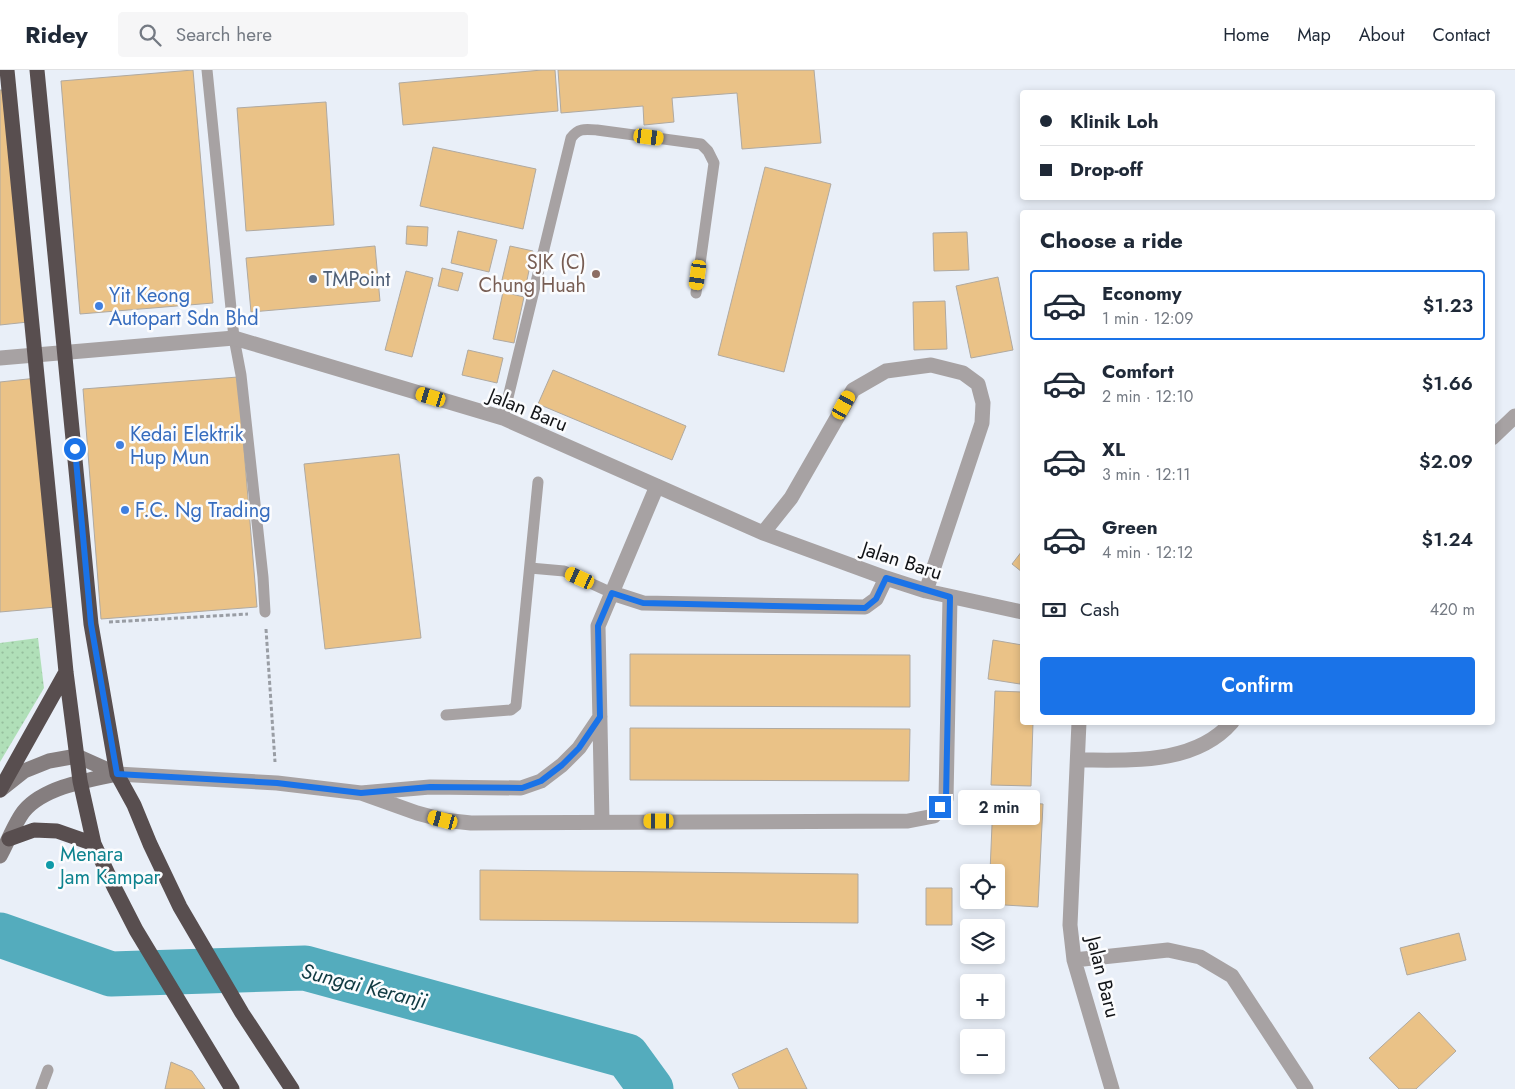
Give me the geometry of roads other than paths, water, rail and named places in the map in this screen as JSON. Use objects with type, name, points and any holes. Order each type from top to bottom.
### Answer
[{"type":"highway","points":[[7,70],[66,672],[80,781],[94,844],[136,930],[232,1089]]},
{"type":"highway","points":[[38,70],[91,624],[117,774],[134,805],[180,907],[242,1013],[292,1089]]},
{"type":"highway","points":[[0,790],[66,672]]},
{"type":"highway","points":[[9,839],[34,830],[57,831],[94,844]]},
{"type":"street","name":"Jalan Baru","points":[[0,358],[234,338],[503,418],[763,533],[926,591],[1020,612]]},
{"type":"street","points":[[763,533],[791,498],[853,390],[886,371],[931,365],[963,373],[978,384],[983,403],[982,423],[926,591]]},
{"type":"street","points":[[1495,435],[1515,416]]},
{"type":"street","points":[[602,821],[598,626],[657,486]]},
{"type":"street","points":[[612,593],[643,603],[865,608],[876,599],[886,578]]},
{"type":"street","points":[[361,793],[443,820],[471,822],[908,821],[934,816],[946,799],[950,597]]},
{"type":"street","points":[[0,856],[24,811],[43,795],[80,781],[117,774],[277,783],[361,793],[430,787],[522,788],[541,781],[562,765],[579,748],[600,717]]},
{"type":"street","name":"Jalan Baru","points":[[1079,725],[1070,925],[1074,960],[1112,1089]]},
{"type":"street","points":[[1078,760],[1134,760],[1185,753],[1222,734],[1230,725]]},
{"type":"street","points":[[0,790],[24,772],[49,761],[77,756],[117,774]]},
{"type":"street","points":[[1074,960],[1168,950],[1200,957],[1232,976],[1306,1089]]},
{"type":"lane","points":[[207,70],[234,338],[241,376],[263,577],[265,612]]},
{"type":"lane","points":[[503,418],[571,138],[575,132],[583,129],[597,130],[701,144],[708,151],[714,163],[696,294]]},
{"type":"lane","points":[[446,715],[511,710],[516,706],[538,482]]},
{"type":"lane","points":[[530,568],[564,571],[612,593]]},
{"type":"lane","points":[[41,1089],[48,1070]]},
{"type":"waterway","name":"Sungai Keranji","points":[[0,935],[111,974],[305,968],[627,1056],[651,1089]]},
{"type":"place","name":"SJK (C) Chung Huah","points":[[596,274]]},
{"type":"place","name":"TMPoint","points":[[313,279]]},
{"type":"place","name":"Yit Keong Autopart Sdn Bhd","points":[[99,306]]},
{"type":"place","name":"Kedai Elektrik Hup Mun","points":[[120,445]]},
{"type":"place","name":"F.C. Ng Trading","points":[[125,510]]},
{"type":"place","name":"Menara Jam Kampar","points":[[50,865]]}]
